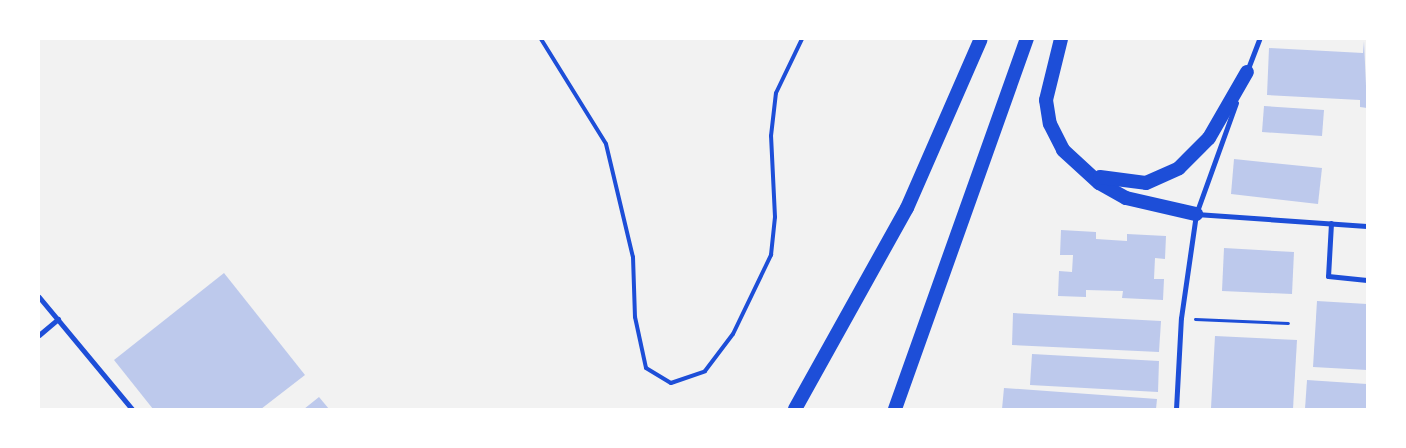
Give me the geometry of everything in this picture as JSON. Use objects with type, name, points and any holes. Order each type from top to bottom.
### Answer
[{"type":"highway","points":[[795,409],[907,208],[981,39]]},
{"type":"highway","points":[[895,409],[1026,39]]},
{"type":"highway","points":[[1061,39],[1048,86],[1047,114],[1063,150],[1085,171],[1126,198],[1196,214]]},
{"type":"highway","points":[[1085,171],[1134,184],[1169,174],[1209,138],[1247,72]]},
{"type":"street","points":[[1176,409],[1182,318],[1196,214],[1259,39]]},
{"type":"street","points":[[1196,214],[1367,226]]},
{"type":"street","points":[[1331,223],[1328,276],[1367,280]]},
{"type":"street","points":[[39,297],[132,409]]},
{"type":"street","points":[[39,335],[58,319]]},
{"type":"lane","points":[[541,39],[606,144],[633,257],[635,317],[646,368],[671,383],[705,371],[733,334],[771,255],[775,218],[771,136],[776,93],[802,39]]},
{"type":"path","points":[[1182,318],[1288,323]]},
{"type":"building","points":[[1364,41],[1367,108],[1360,107],[1360,100],[1267,95],[1269,48],[1363,53]]},
{"type":"building","points":[[1264,106],[1324,110],[1322,136],[1262,132]]},
{"type":"building","points":[[1234,159],[1322,168],[1318,204],[1231,194]]},
{"type":"building","points":[[1061,230],[1096,232],[1096,239],[1127,241],[1127,234],[1166,236],[1165,259],[1155,258],[1154,279],[1164,279],[1163,300],[1122,298],[1123,291],[1086,290],[1086,297],[1058,296],[1059,271],[1072,272],[1073,255],[1060,255]]},
{"type":"building","points":[[1224,248],[1294,252],[1292,294],[1222,291]]},
{"type":"building","points":[[224,273],[305,375],[261,409],[153,409],[114,360]]},
{"type":"building","points":[[1317,301],[1367,304],[1367,370],[1313,367]]},
{"type":"building","points":[[1013,313],[1161,321],[1159,352],[1012,345]]},
{"type":"building","points":[[1215,336],[1297,340],[1293,409],[1211,408]]},
{"type":"building","points":[[1032,354],[1159,361],[1158,392],[1030,385]]},
{"type":"building","points":[[1307,380],[1367,384],[1367,409],[1305,409]]},
{"type":"building","points":[[1004,388],[1157,399],[1156,409],[1002,409]]},
{"type":"building","points":[[319,397],[329,409],[304,409]]}]
